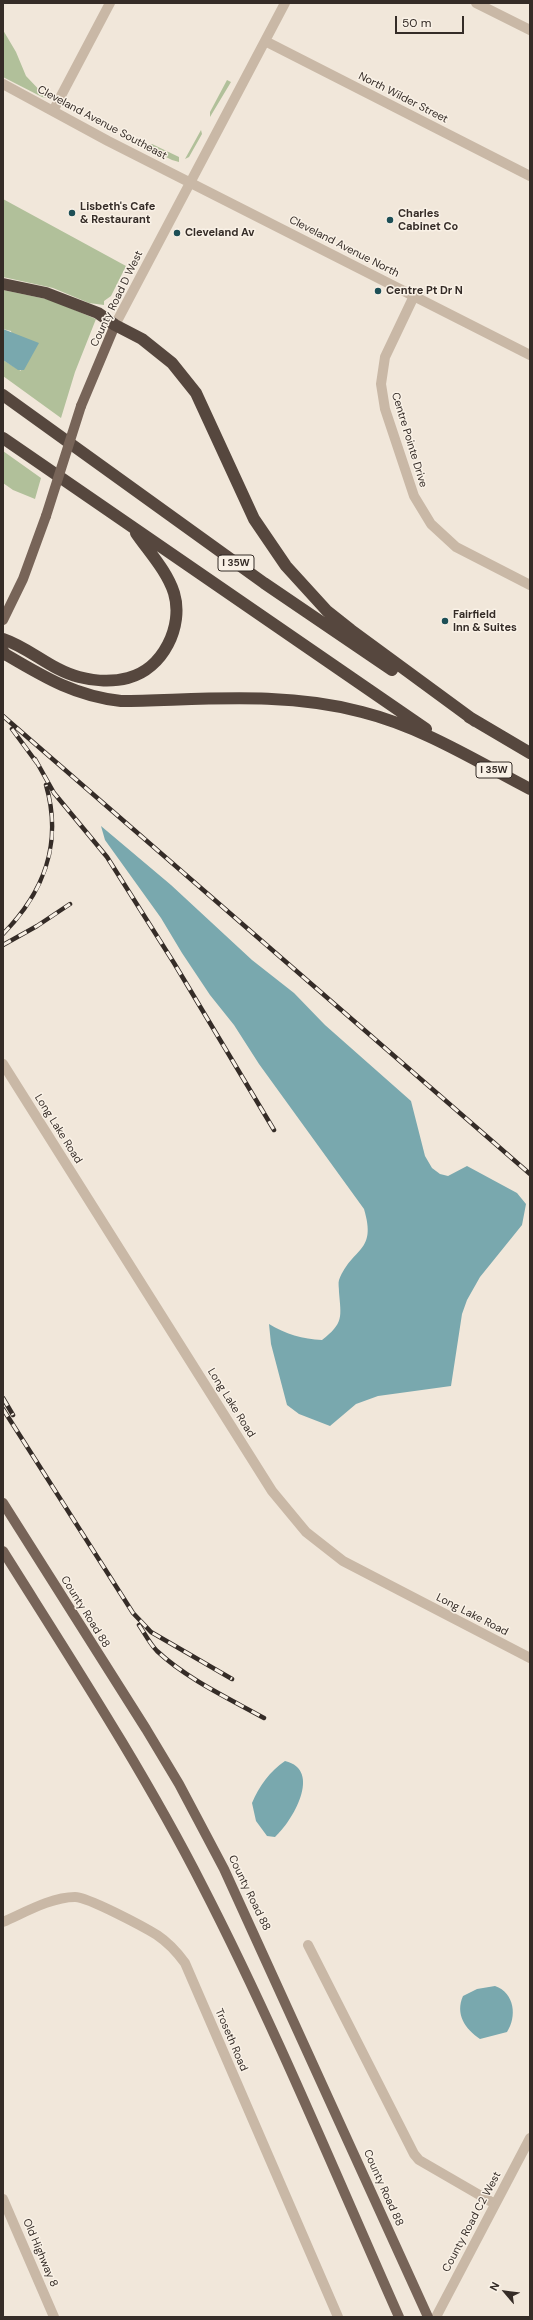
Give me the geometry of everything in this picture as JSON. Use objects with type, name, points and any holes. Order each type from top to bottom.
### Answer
[{"type":"highway","points":[[3,284],[46,293],[72,302],[98,314],[157,349],[185,378],[204,411],[254,519],[282,560],[306,589],[350,630],[476,722]]},
{"type":"highway","name":"I 35W","points":[[3,395],[320,622],[476,722],[530,753]]},
{"type":"highway","name":"I 35W","points":[[3,438],[459,752],[530,789]]},
{"type":"highway","points":[[3,640],[13,642],[63,672],[95,680],[128,678],[151,665],[169,642],[174,630],[176,605],[170,583],[132,528]]},
{"type":"highway","points":[[3,651],[5,654],[65,688],[102,699],[121,701],[270,698],[304,700],[363,712],[395,722],[459,752]]},
{"type":"main road","name":"County Road D West","points":[[3,620],[23,579],[46,516],[81,406],[115,325]]},
{"type":"main road","name":"County Road 88","points":[[3,1503],[146,1729],[179,1784],[221,1863],[252,1927],[428,2317]]},
{"type":"main road","points":[[3,1551],[133,1760],[199,1880],[254,1992],[399,2317]]},
{"type":"street","points":[[54,111],[110,3]]},
{"type":"street","name":"County Road D West","points":[[115,325],[189,182],[285,3]]},
{"type":"street","points":[[476,3],[530,30]]},
{"type":"street","name":"North Wilder Street","points":[[265,41],[530,176]]},
{"type":"street","name":"Cleveland Avenue Southeast","points":[[3,84],[189,182]]},
{"type":"street","name":"Cleveland Avenue North","points":[[189,182],[530,355]]},
{"type":"street","name":"Centre Pointe Drive","points":[[414,296],[385,357],[381,384],[385,409],[414,496],[432,524],[456,547],[530,585]]},
{"type":"street","name":"Long Lake Road","points":[[3,1064],[272,1491],[290,1515],[312,1537],[343,1561],[530,1658]]},
{"type":"street","name":"Troseth Road","points":[[3,1922],[50,1902],[75,1897],[98,1905],[157,1935],[174,1948],[185,1963],[338,2317]]},
{"type":"street","points":[[308,1945],[414,2154],[419,2160],[495,2204]]},
{"type":"street","name":"County Road C2 West","points":[[436,2317],[530,2138]]},
{"type":"street","name":"Old Highway 8","points":[[3,2199],[54,2317]]},
{"type":"green space","points":[[3,30],[16,52],[26,76],[47,98],[42,97],[3,77]]},
{"type":"green space","points":[[227,80],[231,82],[210,117],[210,112]]},
{"type":"green space","points":[[201,130],[202,134],[189,157],[185,159]]},
{"type":"green space","points":[[152,144],[179,157],[179,162],[150,149],[149,145]]},
{"type":"green space","points":[[3,199],[126,266],[111,296],[104,301],[104,305],[89,303],[53,288],[3,277]]},
{"type":"green space","points":[[3,290],[51,300],[96,319],[75,372],[61,418],[3,376],[3,360],[21,371],[11,331],[3,329]]},
{"type":"green space","points":[[3,451],[41,478],[35,499],[13,490],[3,483]]},
{"type":"water","points":[[3,329],[39,343],[24,370],[18,370],[3,360]]},
{"type":"water","points":[[101,826],[171,885],[252,960],[294,993],[325,1025],[411,1101],[425,1156],[432,1168],[440,1174],[448,1176],[467,1166],[517,1193],[526,1204],[522,1225],[480,1277],[467,1300],[462,1314],[451,1386],[378,1396],[356,1404],[330,1426],[299,1414],[287,1405],[271,1344],[269,1324],[281,1331],[294,1335],[322,1340],[334,1329],[340,1319],[339,1280],[345,1269],[362,1248],[368,1234],[364,1209],[259,1064],[234,1025],[210,995],[161,918],[105,840]]},
{"type":"water","points":[[285,1761],[296,1766],[302,1775],[303,1785],[301,1797],[296,1809],[282,1830],[275,1837],[267,1836],[256,1821],[252,1803],[266,1779],[274,1769]]},
{"type":"water","points":[[495,1986],[502,1989],[507,1994],[512,2006],[512,2019],[507,2032],[480,2039],[466,2026],[461,2015],[461,2003],[463,1996],[477,1989]]},
{"type":"railway","points":[[3,716],[530,1174]]},
{"type":"railway","points":[[12,729],[37,763]]},
{"type":"railway","points":[[35,759],[54,793],[107,857],[174,963],[274,1130]]},
{"type":"railway","points":[[3,934],[29,901],[39,884],[46,866],[51,847],[52,827],[51,807],[46,785]]},
{"type":"railway","points":[[3,945],[37,926],[70,904]]},
{"type":"railway","points":[[3,1398],[13,1415]]},
{"type":"railway","points":[[3,1409],[133,1613],[151,1632],[232,1679]]},
{"type":"railway","points":[[139,1625],[157,1651],[181,1670],[208,1688],[264,1718]]},
{"type":"place","name":"Lisbeth's Cafe & Restaurant","points":[[72,213]]},
{"type":"place","name":"Charles Cabinet Co","points":[[390,220]]},
{"type":"place","name":"Cleveland Av","points":[[177,233]]},
{"type":"place","name":"Centre Pt Dr N","points":[[378,291]]},
{"type":"place","name":"Fairfield Inn & Suites","points":[[445,621]]}]
